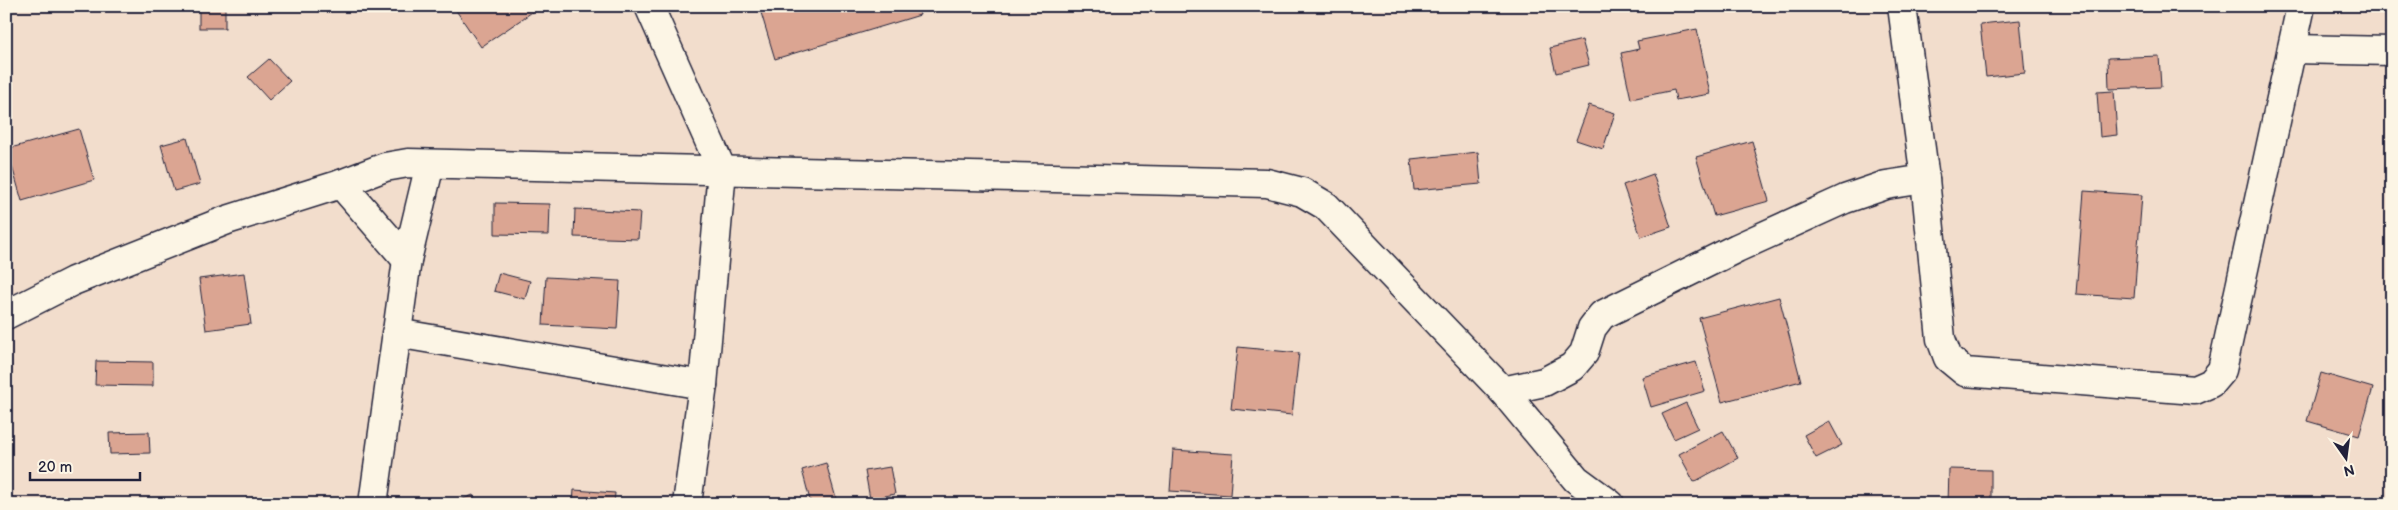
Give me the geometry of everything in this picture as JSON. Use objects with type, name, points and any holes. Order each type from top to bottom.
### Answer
[{"type":"street","points":[[649,6],[722,170],[703,385],[687,504]]},
{"type":"street","points":[[1902,6],[1925,179],[1940,339],[1948,358],[1965,372],[2195,390],[2211,383],[2222,370],[2301,6]]},
{"type":"street","points":[[2292,49],[2392,51]]},
{"type":"street","points":[[6,315],[73,281],[209,227],[341,184],[385,167],[408,162],[1267,183],[1302,192],[1326,206],[1503,391],[1576,479],[1610,504]]},
{"type":"street","points":[[373,504],[407,260],[430,164]]},
{"type":"street","points":[[1503,391],[1544,382],[1572,367],[1584,353],[1592,328],[1602,315],[1737,248],[1846,199],[1886,185],[1925,179]]},
{"type":"street","points":[[341,184],[407,260]]},
{"type":"street","points":[[396,333],[703,385]]},
{"type":"building","points":[[199,6],[225,6],[225,28],[199,28]]},
{"type":"building","points":[[453,6],[541,6],[481,47]]},
{"type":"building","points":[[759,6],[917,6],[920,15],[775,59]]},
{"type":"building","points":[[2020,20],[2025,73],[1986,77],[1980,24]]},
{"type":"building","points":[[1697,29],[1710,94],[1676,100],[1674,90],[1631,99],[1621,53],[1639,49],[1637,41]]},
{"type":"building","points":[[1582,40],[1589,65],[1556,73],[1550,48]]},
{"type":"building","points":[[2159,56],[2161,87],[2109,89],[2108,58]]},
{"type":"building","points":[[269,59],[290,81],[269,100],[248,77]]},
{"type":"building","points":[[2114,91],[2117,135],[2100,137],[2097,92]]},
{"type":"building","points":[[1589,105],[1615,113],[1603,149],[1576,140]]},
{"type":"building","points":[[79,129],[94,180],[22,201],[7,149]]},
{"type":"building","points":[[187,138],[200,184],[174,191],[161,145]]},
{"type":"building","points":[[1752,141],[1769,201],[1714,216],[1696,157]]},
{"type":"building","points":[[1478,152],[1481,184],[1414,190],[1411,159]]},
{"type":"building","points":[[1653,174],[1671,227],[1641,237],[1623,185]]},
{"type":"building","points":[[2084,191],[2142,195],[2134,298],[2076,294]]},
{"type":"building","points":[[495,203],[550,204],[549,235],[495,234]]},
{"type":"building","points":[[575,209],[640,212],[638,239],[574,237]]},
{"type":"building","points":[[244,273],[251,324],[206,330],[199,279]]},
{"type":"building","points":[[499,273],[530,281],[525,299],[494,291]]},
{"type":"building","points":[[546,277],[620,281],[617,329],[543,325]]},
{"type":"building","points":[[1779,297],[1801,381],[1722,402],[1699,318]]},
{"type":"building","points":[[1238,347],[1299,353],[1292,415],[1231,409]]},
{"type":"building","points":[[96,361],[153,362],[153,386],[95,385]]},
{"type":"building","points":[[1696,362],[1705,391],[1651,407],[1642,377]]},
{"type":"building","points":[[2321,373],[2373,388],[2359,436],[2307,421]]},
{"type":"building","points":[[1686,403],[1698,428],[1674,439],[1662,414]]},
{"type":"building","points":[[1829,421],[1842,445],[1816,458],[1804,435]]},
{"type":"building","points":[[1723,431],[1738,458],[1694,482],[1679,454]]},
{"type":"building","points":[[149,432],[150,453],[110,454],[109,433]]},
{"type":"building","points":[[1173,450],[1233,454],[1230,495],[1170,491]]},
{"type":"building","points":[[826,463],[837,502],[811,504],[802,470]]},
{"type":"building","points":[[890,467],[895,494],[870,499],[865,471]]},
{"type":"building","points":[[1949,469],[1991,470],[1991,504],[1948,504]]},
{"type":"building","points":[[574,490],[615,493],[614,504],[573,504]]},
{"type":"building","points":[[473,495],[477,504],[451,504]]},
{"type":"building","points":[[2027,497],[2076,499],[2076,504],[2027,504]]}]
